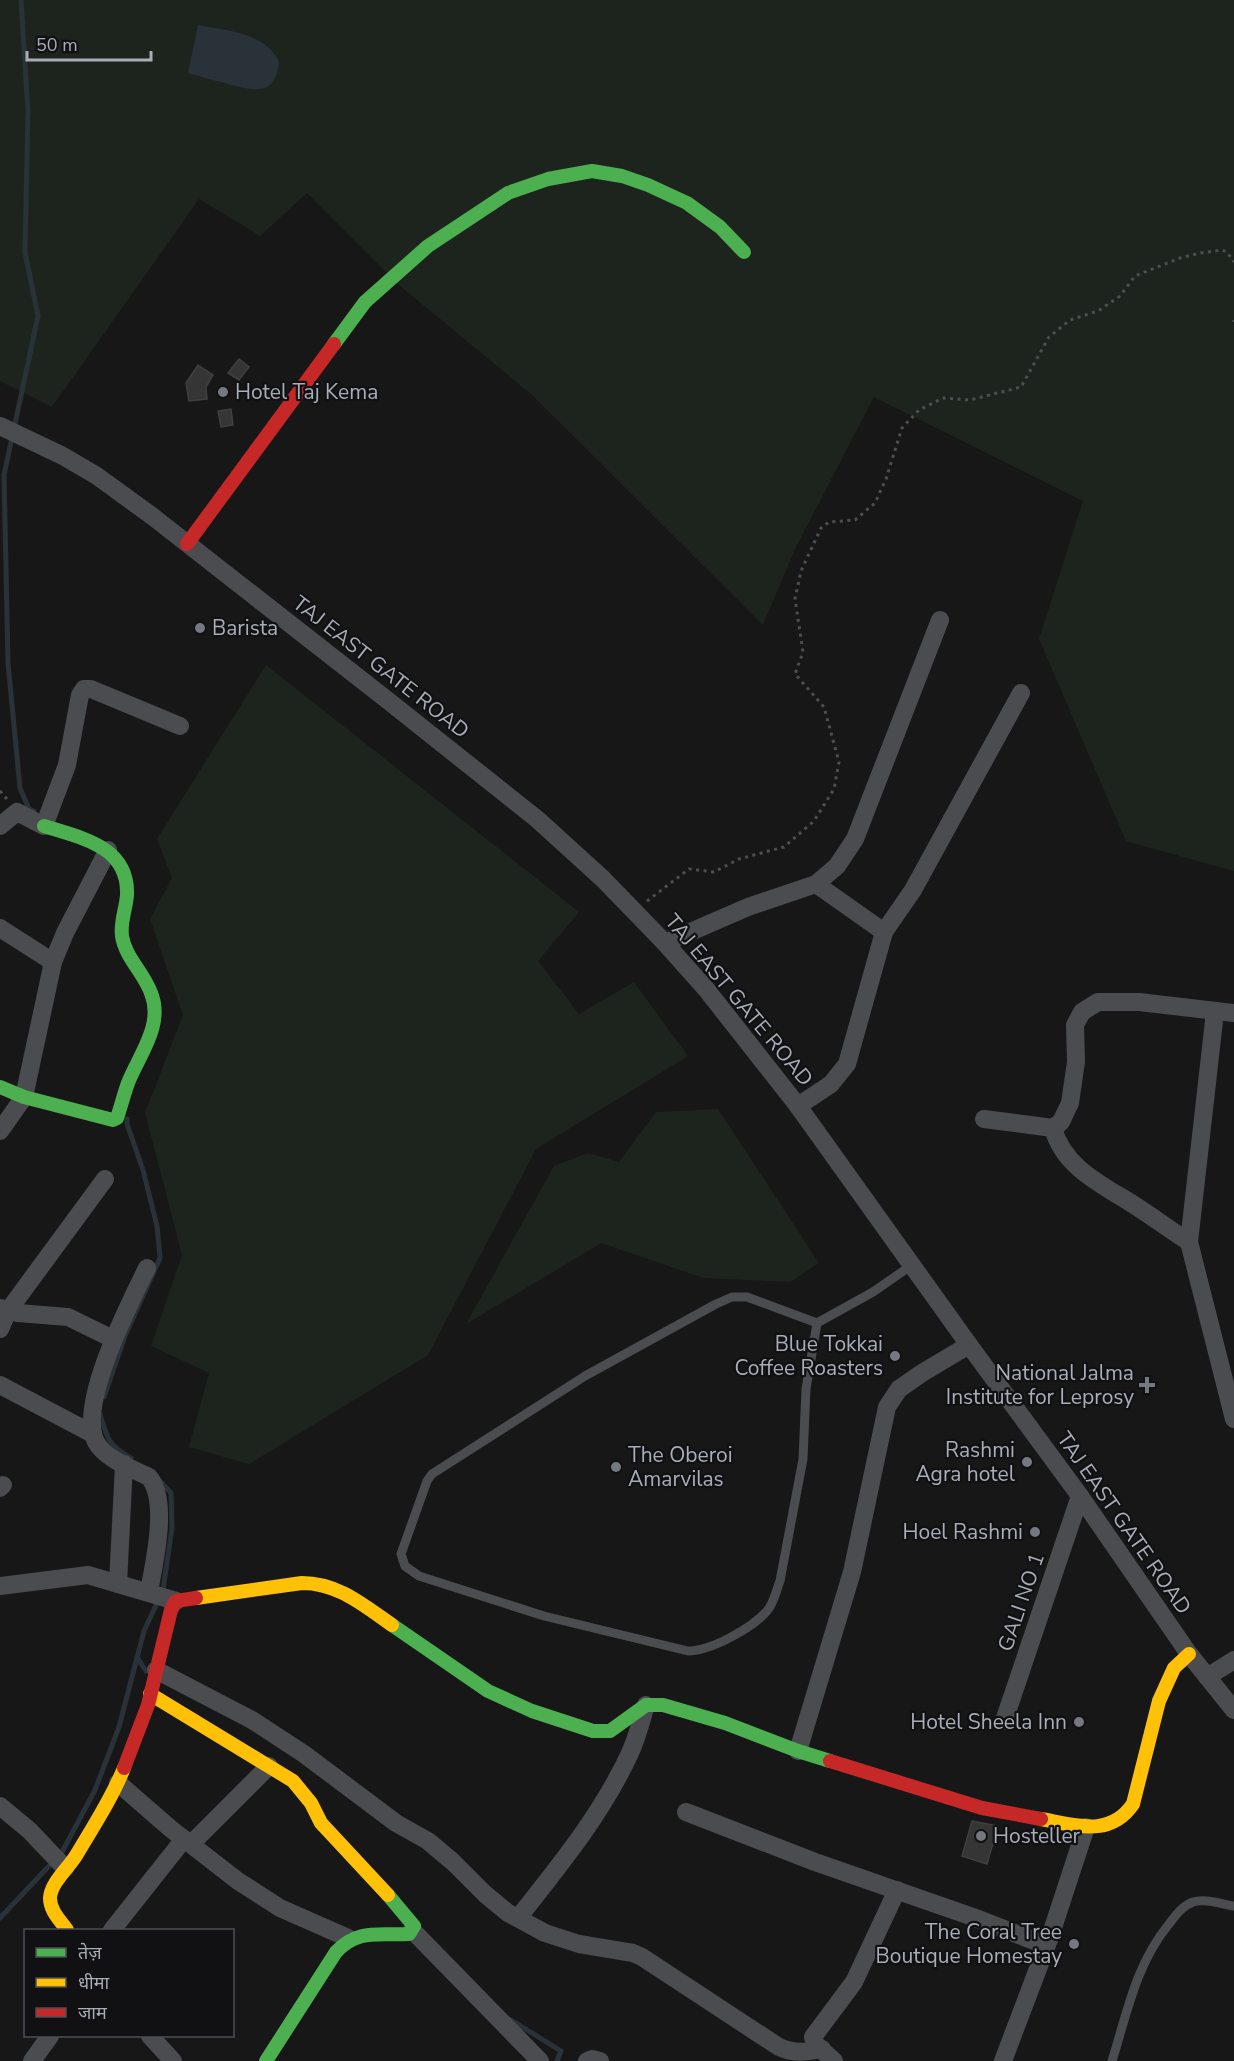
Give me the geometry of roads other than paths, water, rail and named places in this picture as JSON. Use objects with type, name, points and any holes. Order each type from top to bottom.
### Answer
[{"type":"street","points":[[187,544],[365,302],[428,246],[508,193],[548,179],[592,171],[622,176],[687,203],[720,227],[744,252]]},
{"type":"street","name":"TAJ EAST GATE ROAD","points":[[0,426],[63,456],[97,476],[387,699],[537,819],[603,879],[665,943],[706,989],[798,1106],[1080,1496],[1189,1654],[1234,1710]]},
{"type":"street","points":[[665,943],[748,907],[816,884],[837,866],[855,839],[940,620]]},
{"type":"street","points":[[44,826],[67,765],[80,695],[84,689],[91,688],[180,726]]},
{"type":"street","points":[[798,1106],[831,1084],[847,1064],[884,932],[913,890],[1021,693]]},
{"type":"street","points":[[0,1087],[24,1097],[110,1120],[117,1118],[128,1084],[152,1027],[154,1002],[138,966],[123,941],[127,877],[120,862],[108,850],[44,826],[17,812],[2,820]]},
{"type":"street","points":[[0,1131],[24,1097],[53,962],[65,933],[108,850]]},
{"type":"street","points":[[816,884],[884,932]]},
{"type":"street","points":[[0,928],[53,962]]},
{"type":"street","points":[[984,1119],[1053,1128],[1060,1122],[1070,1103],[1076,1062],[1075,1025],[1082,1012],[1098,1002],[1139,1002],[1234,1013]]},
{"type":"street","points":[[1215,1012],[1189,1242],[1234,1419]]},
{"type":"street","points":[[1053,1128],[1054,1134],[1074,1164],[1100,1186],[1131,1203],[1189,1242]]},
{"type":"street","points":[[0,1329],[4,1309],[105,1179]]},
{"type":"street","points":[[147,1268],[113,1339],[93,1405],[93,1434],[101,1450],[149,1478],[155,1484],[158,1523],[149,1592]]},
{"type":"street","points":[[4,1309],[29,1315],[68,1317],[113,1339]]},
{"type":"street","points":[[798,1751],[852,1572],[887,1407],[899,1389],[922,1372],[969,1345]]},
{"type":"street","points":[[0,1385],[93,1434]]},
{"type":"street","points":[[75,1426],[93,1405]]},
{"type":"street","points":[[118,1584],[123,1464]]},
{"type":"street","name":"GALI NO 1","points":[[1004,1721],[1080,1496]]},
{"type":"street","points":[[0,1586],[78,1575],[99,1577],[176,1601],[285,1584],[319,1583],[351,1597],[488,1691],[532,1711],[593,1731],[609,1731],[646,1705],[663,1705],[725,1723],[798,1751],[982,1808],[1086,1827],[1103,1826],[1126,1816],[1133,1804],[1159,1701],[1174,1668],[1189,1654]]},
{"type":"street","points":[[66,1929],[51,1908],[52,1888],[75,1857],[118,1783],[150,1694],[165,1630],[176,1601]]},
{"type":"street","points":[[1207,1677],[1234,1660]]},
{"type":"street","points":[[156,1670],[252,1719],[304,1754],[396,1823],[428,1841],[485,1894],[518,1918],[545,1933],[579,1944],[633,1953],[779,2047],[790,2052],[828,2055]]},
{"type":"street","points":[[118,1783],[237,1881],[280,1908],[348,1938],[372,1934],[409,1934],[414,1926],[374,1878],[321,1823],[311,1803],[293,1781],[150,1694]]},
{"type":"street","points":[[518,1918],[577,1842],[606,1798],[631,1750],[646,1705]]},
{"type":"street","points":[[113,1929],[188,1842],[269,1766]]},
{"type":"street","points":[[0,1806],[30,1832],[65,1868]]},
{"type":"street","points":[[686,1812],[814,1862],[1047,1945]]},
{"type":"street","points":[[1003,2061],[1047,1945],[1086,1827]]},
{"type":"street","points":[[828,2055],[814,2041],[814,2035],[854,1982],[897,1890]]},
{"type":"street","points":[[412,1930],[540,2061]]},
{"type":"street","points":[[266,2061],[336,1952],[348,1938]]},
{"type":"street","points":[[33,2061],[49,2037]]},
{"type":"street","points":[[151,2037],[173,2061]]},
{"type":"street","points":[[587,2061],[592,2059],[600,2061]]},
{"type":"lane","points":[[817,1323],[806,1389],[803,1459],[780,1581],[765,1613],[732,1637],[700,1650],[687,1651],[544,1616],[419,1576],[405,1566],[401,1554],[427,1481],[432,1474],[585,1376],[732,1297],[747,1297],[817,1323],[873,1292],[912,1264]]},
{"type":"lane","points":[[1112,2061],[1140,1970],[1146,1956],[1162,1932],[1181,1908],[1191,1902],[1200,1900],[1234,1906]]},
{"type":"waterway","points":[[21,0],[28,111],[25,252],[38,316],[4,475],[8,663],[20,788],[29,809],[34,811]]},
{"type":"waterway","points":[[104,1397],[125,1336],[160,1258],[157,1226],[127,1119]]},
{"type":"waterway","points":[[100,1414],[113,1445],[131,1458]]},
{"type":"waterway","points":[[159,1480],[171,1493],[172,1528],[163,1590]]},
{"type":"waterway","points":[[62,1852],[95,1790],[119,1727],[144,1631],[157,1603]]},
{"type":"waterway","points":[[137,1657],[146,1671]]},
{"type":"waterway","points":[[0,1918],[49,1866]]},
{"type":"waterway","points":[[511,2020],[561,2051],[557,2061]]},
{"type":"place","name":"Hotel Taj Kema","points":[[223,392]]},
{"type":"place","name":"Barista","points":[[200,628]]},
{"type":"place","name":"Blue Tokkai Coffee Roasters","points":[[895,1356]]},
{"type":"place","name":"National Jalma Institute for Leprosy","points":[[1147,1385]]},
{"type":"place","name":"Rashmi Agra hotel","points":[[1027,1462]]},
{"type":"place","name":"The Oberoi Amarvilas","points":[[616,1467]]},
{"type":"place","name":"Hoel Rashmi","points":[[1035,1532]]},
{"type":"place","name":"Hotel Sheela Inn","points":[[1079,1722]]},
{"type":"place","name":"Hosteller","points":[[981,1836]]},
{"type":"place","name":"The Coral Tree Boutique Homestay","points":[[1074,1944]]}]
